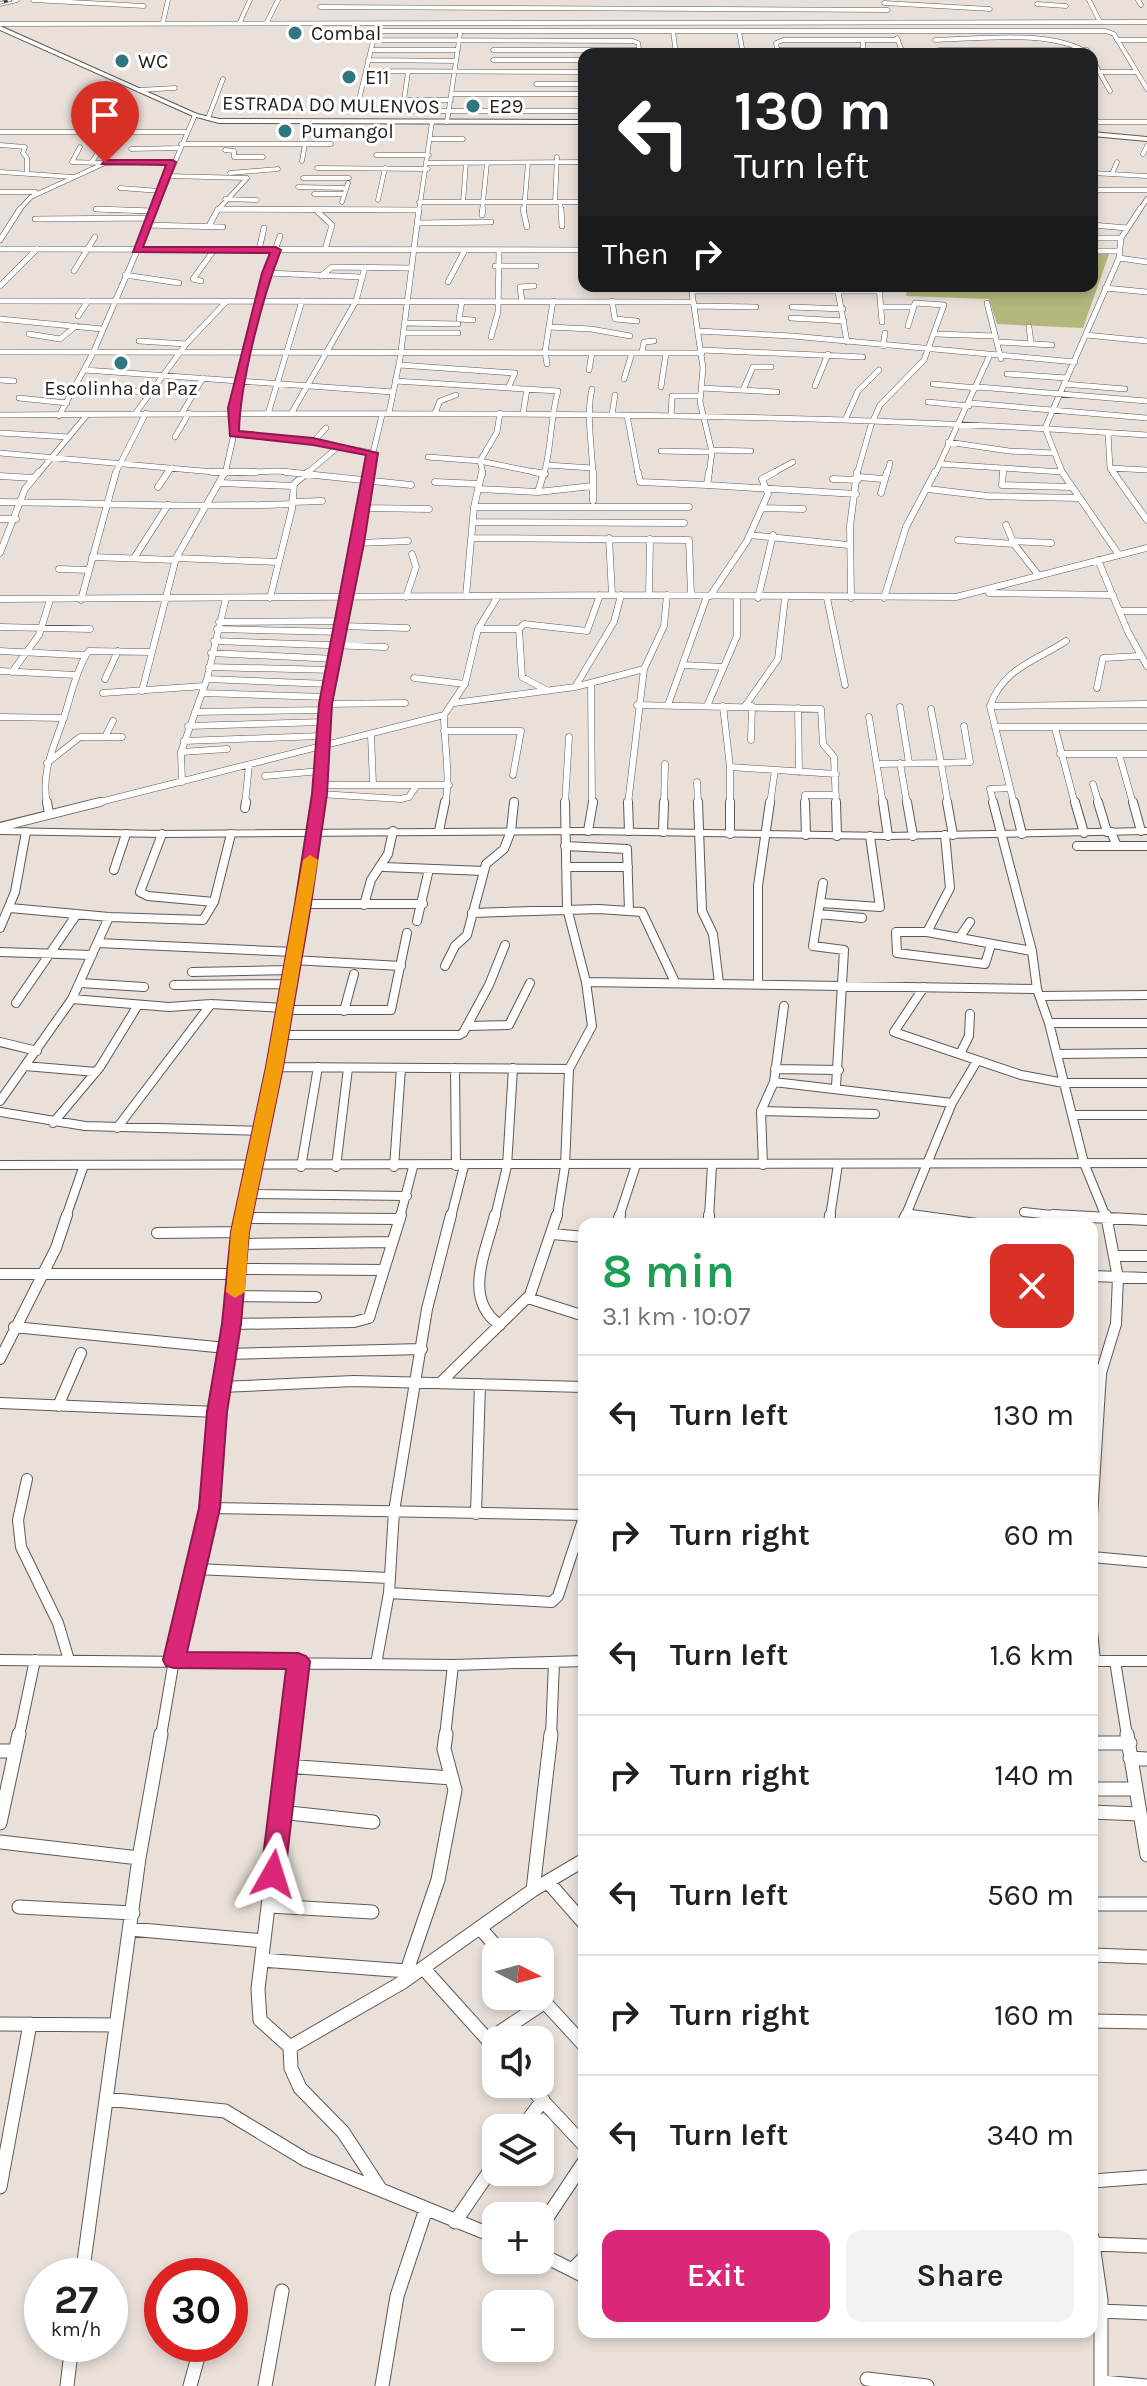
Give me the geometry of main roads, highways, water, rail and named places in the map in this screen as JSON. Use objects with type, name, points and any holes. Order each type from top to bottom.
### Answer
[{"type":"railway","points":[[0,3],[11,0]]},
{"type":"place","name":"Combal","points":[[295,33]]},
{"type":"place","name":"WC","points":[[122,61]]},
{"type":"place","name":"E11","points":[[349,77]]},
{"type":"place","name":"E29","points":[[473,106]]},
{"type":"place","name":"Pumangol","points":[[285,131]]},
{"type":"place","name":"Escolinha da Paz","points":[[121,363]]}]
